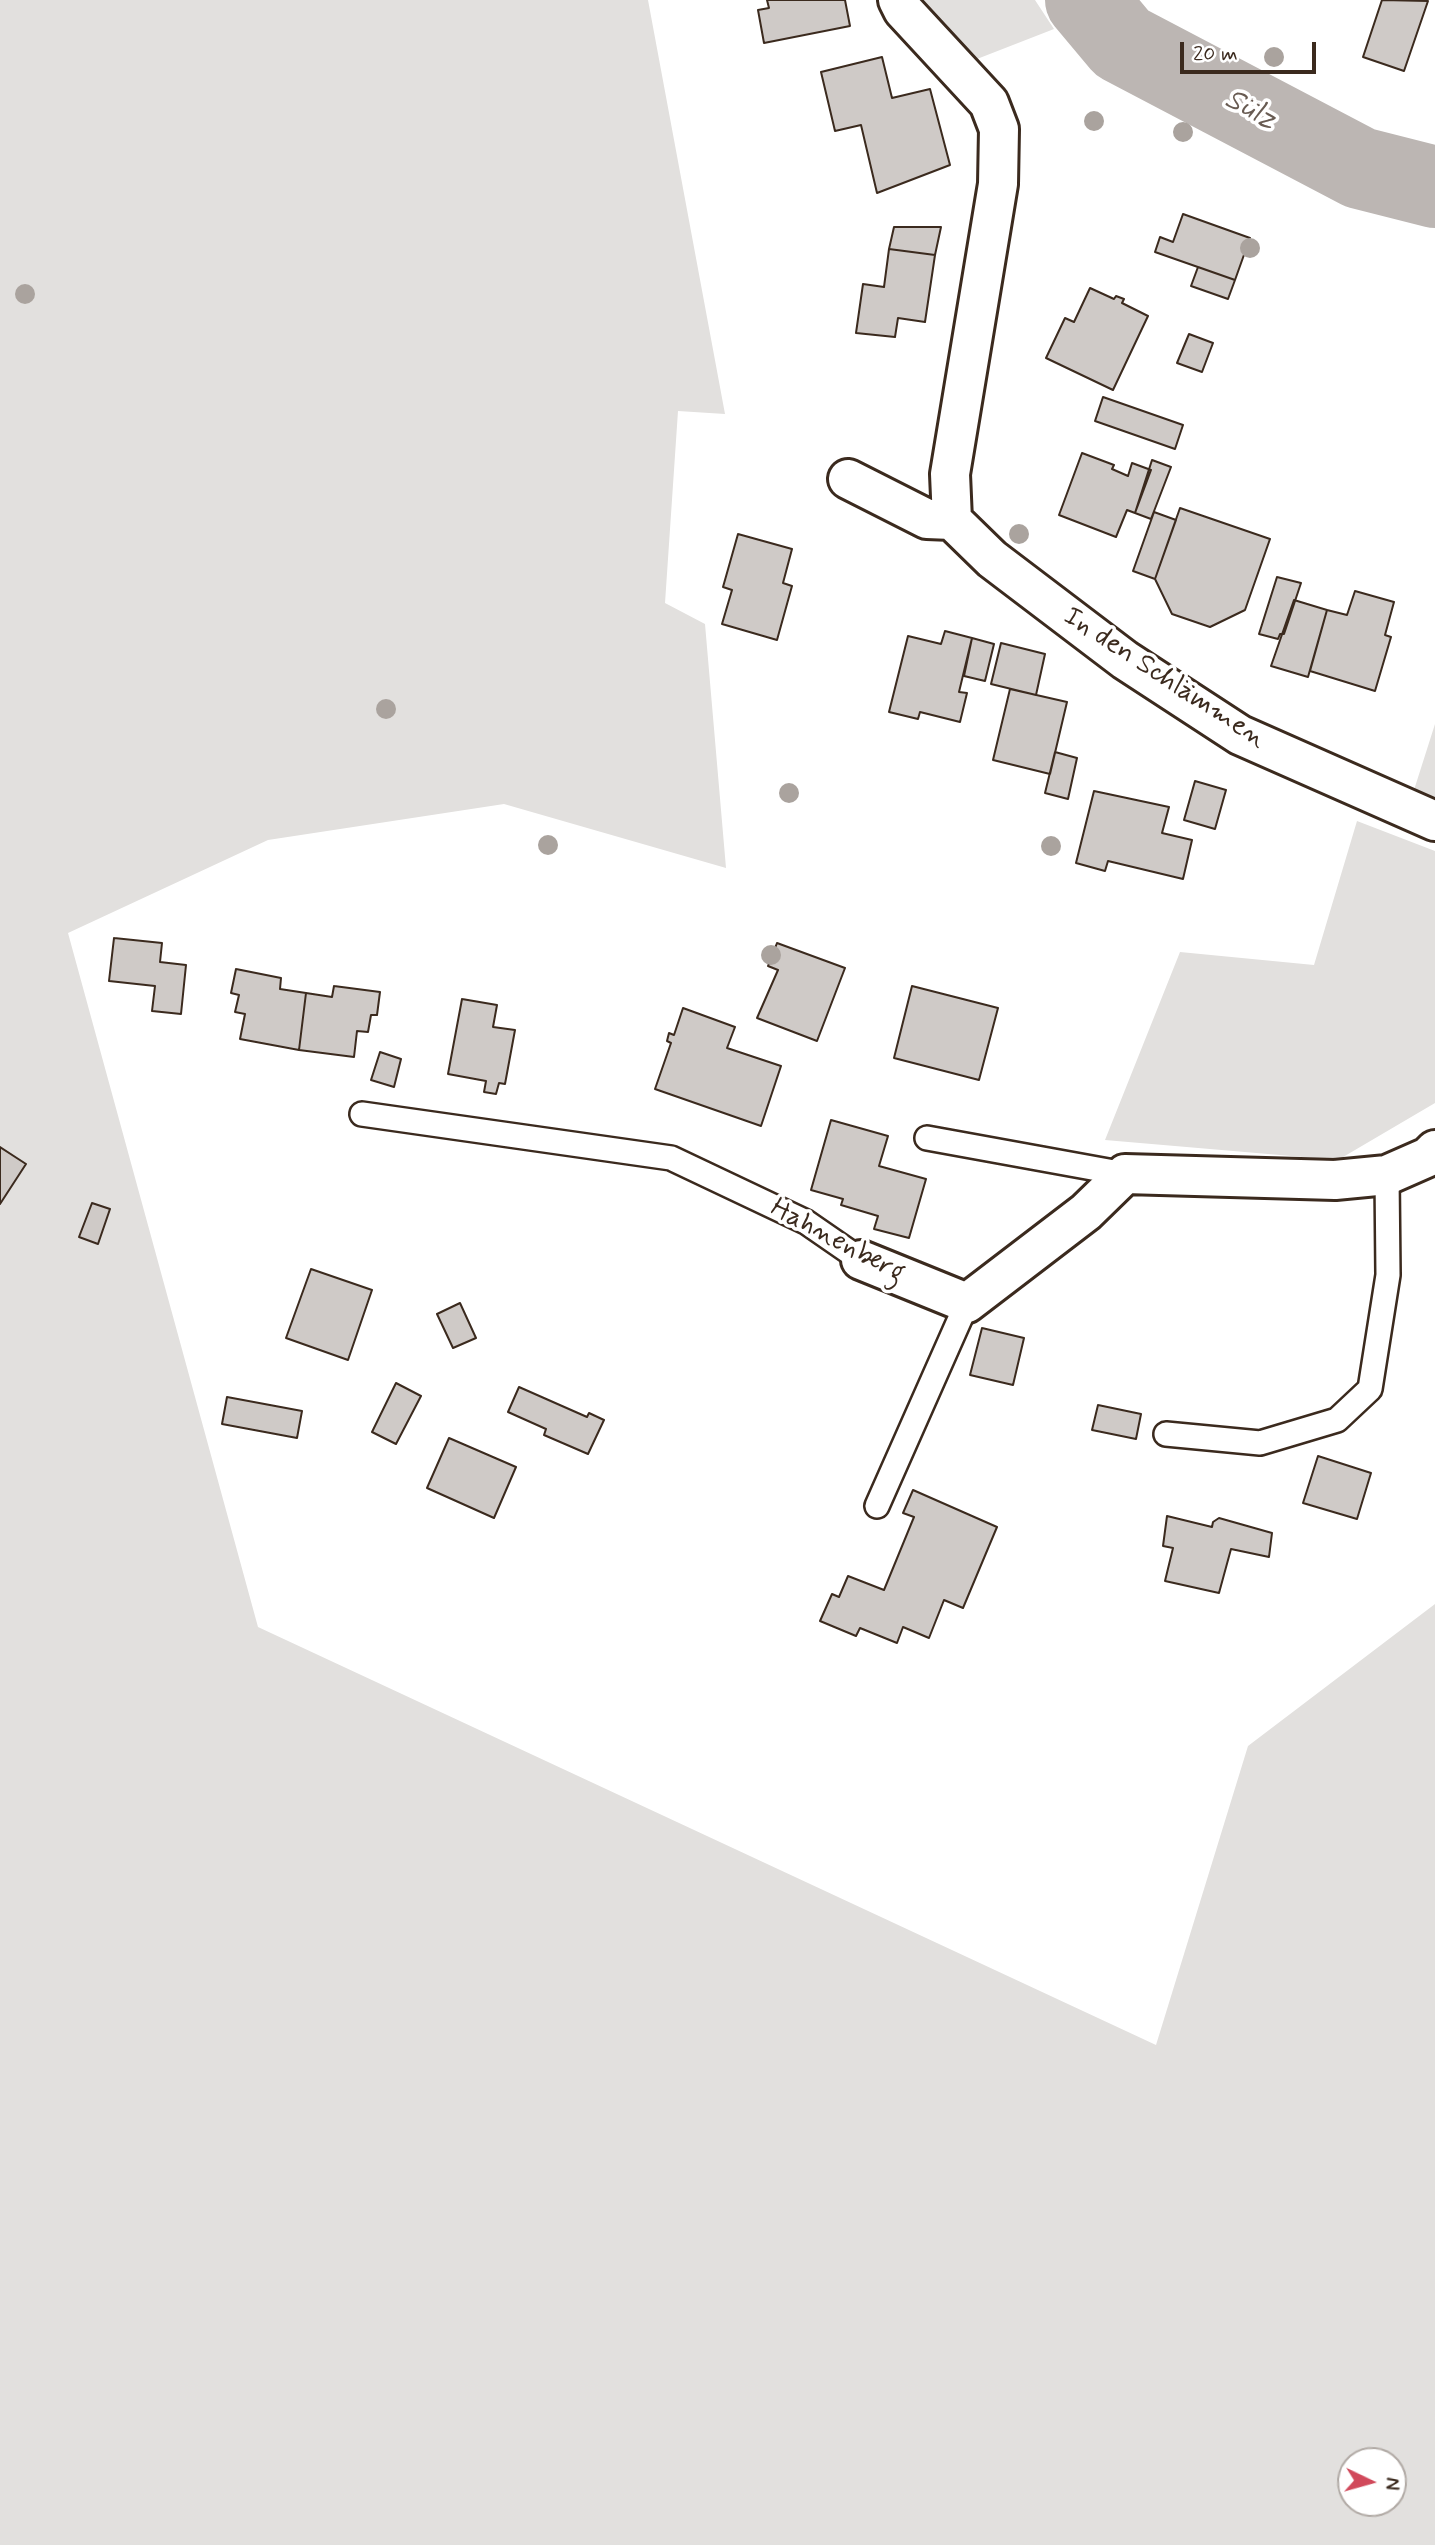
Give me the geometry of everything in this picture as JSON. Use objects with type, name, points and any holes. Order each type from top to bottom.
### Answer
[{"type":"street","points":[[848,480],[927,519],[952,520],[950,474],[998,184],[999,129],[989,103],[903,10],[898,0]]},
{"type":"street","name":"In den Schlämmen","points":[[952,520],[992,559],[1115,653],[1240,735],[1435,821]]},
{"type":"street","points":[[967,1303],[1086,1212],[1125,1174],[1335,1180],[1387,1175],[1428,1157],[1435,1150]]},
{"type":"street","name":"Hahnenberg","points":[[861,1260],[967,1303]]},
{"type":"lane","name":"Hahnenberg","points":[[362,1114],[671,1158],[806,1222],[861,1260]]},
{"type":"lane","points":[[927,1138],[1125,1174]]},
{"type":"lane","points":[[1166,1434],[1260,1443],[1337,1420],[1370,1389],[1388,1275],[1387,1175]]},
{"type":"lane","points":[[877,1506],[967,1303]]},
{"type":"shaded area","points":[[0,0],[648,0],[725,414],[678,411],[665,603],[705,624],[726,868],[504,804],[268,840],[68,933],[258,1627],[1156,2045],[1248,1746],[1435,1604],[1435,2545],[0,2545]]},
{"type":"shaded area","points":[[918,0],[1035,0],[1054,29],[977,59]]},
{"type":"shaded area","points":[[1435,724],[1435,798],[1414,790]]},
{"type":"shaded area","points":[[1357,821],[1435,851],[1435,1103],[1338,1160],[1105,1140],[1180,952],[1314,965]]},
{"type":"building","points":[[767,0],[845,0],[850,26],[764,43],[758,10],[769,8]]},
{"type":"building","points":[[1382,0],[1428,1],[1404,71],[1363,57]]},
{"type":"building","points":[[882,57],[892,98],[930,89],[950,165],[877,193],[861,125],[835,131],[821,72]]},
{"type":"building","points":[[1183,214],[1250,238],[1235,280],[1155,252],[1160,237],[1173,242]]},
{"type":"building","points":[[894,227],[941,227],[935,255],[889,249]]},
{"type":"building","points":[[889,249],[935,255],[925,322],[898,318],[895,337],[856,333],[863,284],[884,287]]},
{"type":"building","points":[[1198,267],[1235,280],[1228,299],[1191,286]]},
{"type":"building","points":[[1090,288],[1114,299],[1116,296],[1124,299],[1122,303],[1148,316],[1113,390],[1046,358],[1065,318],[1074,322]]},
{"type":"building","points":[[1189,334],[1213,343],[1202,372],[1177,363]]},
{"type":"building","points":[[1103,397],[1183,425],[1175,449],[1095,421]]},
{"type":"building","points":[[1082,453],[1114,465],[1112,469],[1128,476],[1132,463],[1151,470],[1135,513],[1127,510],[1116,537],[1059,515]]},
{"type":"building","points":[[1152,460],[1171,467],[1151,519],[1135,513]]},
{"type":"building","points":[[1180,508],[1270,539],[1245,610],[1210,627],[1172,614],[1155,579]]},
{"type":"building","points":[[1154,512],[1176,520],[1155,579],[1133,571]]},
{"type":"building","points":[[738,534],[792,549],[783,583],[792,586],[777,640],[722,624],[732,590],[723,587]]},
{"type":"building","points":[[1277,577],[1301,583],[1284,634],[1280,634],[1278,639],[1259,634]]},
{"type":"building","points":[[1355,591],[1394,602],[1385,635],[1391,637],[1375,691],[1310,671],[1327,610],[1347,615]]},
{"type":"building","points":[[1294,600],[1327,610],[1308,677],[1271,666]]},
{"type":"building","points":[[945,631],[972,638],[959,692],[967,693],[960,722],[920,712],[918,719],[889,712],[908,636],[941,644]]},
{"type":"building","points":[[972,638],[994,644],[985,681],[964,676]]},
{"type":"building","points":[[1001,643],[1045,654],[1036,695],[991,684]]},
{"type":"building","points":[[1010,689],[1067,702],[1050,774],[993,760]]},
{"type":"building","points":[[1055,752],[1077,758],[1068,799],[1045,793]]},
{"type":"building","points":[[1195,781],[1226,790],[1215,829],[1184,820]]},
{"type":"building","points":[[1094,791],[1169,807],[1162,833],[1192,840],[1183,879],[1108,861],[1105,871],[1076,863]]},
{"type":"building","points":[[114,938],[162,943],[160,962],[186,965],[181,1014],[152,1011],[155,986],[109,981]]},
{"type":"building","points":[[777,943],[845,968],[817,1041],[757,1018],[778,970],[768,966]]},
{"type":"building","points":[[236,969],[281,978],[280,989],[306,993],[299,1050],[240,1039],[245,1014],[235,1012],[239,995],[231,993]]},
{"type":"building","points":[[334,986],[380,992],[377,1015],[371,1015],[368,1032],[357,1031],[354,1057],[299,1050],[306,993],[332,997]]},
{"type":"building","points":[[912,986],[998,1008],[979,1080],[894,1058]]},
{"type":"building","points":[[462,999],[497,1005],[493,1027],[515,1030],[505,1084],[499,1083],[496,1094],[484,1092],[486,1081],[448,1074]]},
{"type":"building","points":[[683,1008],[735,1027],[727,1048],[781,1066],[761,1126],[655,1089],[671,1043],[667,1041],[669,1033],[674,1035]]},
{"type":"building","points":[[380,1052],[401,1059],[394,1087],[371,1080]]},
{"type":"building","points":[[831,1120],[888,1136],[879,1166],[926,1179],[909,1238],[874,1229],[878,1216],[841,1205],[843,1199],[811,1190]]},
{"type":"building","points":[[0,1147],[26,1164],[0,1204]]},
{"type":"building","points":[[92,1203],[110,1209],[98,1244],[79,1237]]},
{"type":"building","points":[[311,1269],[372,1290],[348,1360],[286,1338]]},
{"type":"building","points":[[460,1303],[476,1338],[453,1348],[437,1314]]},
{"type":"building","points":[[982,1328],[1024,1338],[1013,1385],[970,1375]]},
{"type":"building","points":[[396,1383],[421,1396],[396,1444],[372,1432]]},
{"type":"building","points":[[519,1387],[587,1417],[589,1413],[604,1420],[588,1454],[544,1435],[546,1429],[508,1412]]},
{"type":"building","points":[[227,1397],[302,1411],[297,1438],[222,1424]]},
{"type":"building","points":[[1098,1405],[1141,1414],[1136,1439],[1092,1430]]},
{"type":"building","points":[[449,1438],[516,1467],[494,1518],[427,1488]]},
{"type":"building","points":[[1318,1456],[1371,1473],[1357,1519],[1303,1503]]},
{"type":"building","points":[[913,1490],[997,1527],[963,1608],[944,1600],[929,1638],[903,1627],[897,1643],[860,1628],[856,1636],[820,1621],[832,1594],[839,1597],[848,1576],[884,1590],[914,1517],[903,1513]]},
{"type":"building","points":[[1167,1516],[1212,1527],[1213,1522],[1219,1518],[1272,1533],[1269,1557],[1231,1549],[1219,1593],[1165,1581],[1173,1548],[1163,1546]]},
{"type":"waterway","name":"Sülz","points":[[1086,0],[1122,43],[1360,168],[1435,187]]}]
